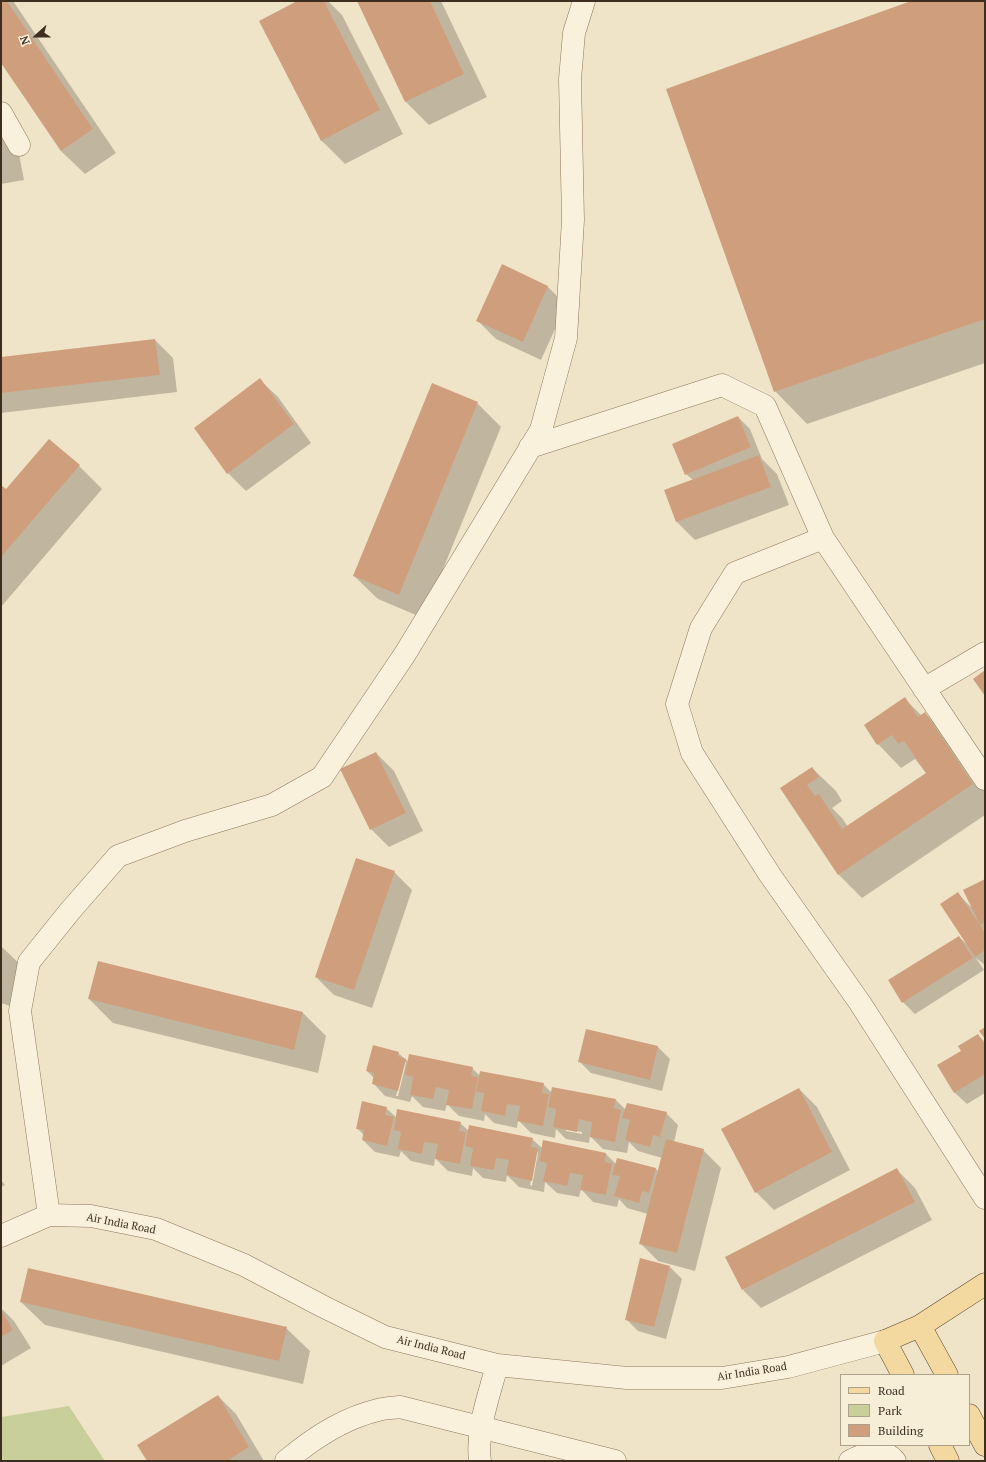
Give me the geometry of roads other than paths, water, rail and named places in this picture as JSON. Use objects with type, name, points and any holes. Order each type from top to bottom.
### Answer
[{"type":"main road","points":[[902,1374],[886,1341],[920,1326],[985,1284]]},
{"type":"main road","points":[[920,1326],[946,1374]]},
{"type":"main road","points":[[970,1417],[985,1445]]},
{"type":"main road","points":[[940,1446],[948,1461]]},
{"type":"street","points":[[49,1215],[20,1012],[29,962],[70,911],[118,856],[184,831],[272,805],[322,777],[405,654],[541,430],[566,338],[573,220],[570,79],[574,33],[584,1]]},
{"type":"street","points":[[1,113],[19,145]]},
{"type":"street","points":[[530,447],[722,385],[765,406],[823,538],[985,779]]},
{"type":"street","points":[[823,538],[735,574],[701,628],[677,704],[692,753],[770,875],[860,1003],[985,1198]]},
{"type":"street","points":[[924,690],[985,653]]},
{"type":"street","name":"Air India Road","points":[[1,1236],[49,1215],[91,1216],[156,1229],[244,1265],[385,1337],[497,1365],[627,1378],[722,1378],[788,1367],[886,1341]]},
{"type":"street","points":[[480,1461],[479,1453],[481,1428],[497,1365]]},
{"type":"street","points":[[286,1461],[302,1447],[350,1419],[379,1410],[400,1407],[414,1409],[481,1428],[615,1461]]},
{"type":"street","points":[[850,1461],[865,1454],[878,1452],[892,1458],[895,1461]]}]
